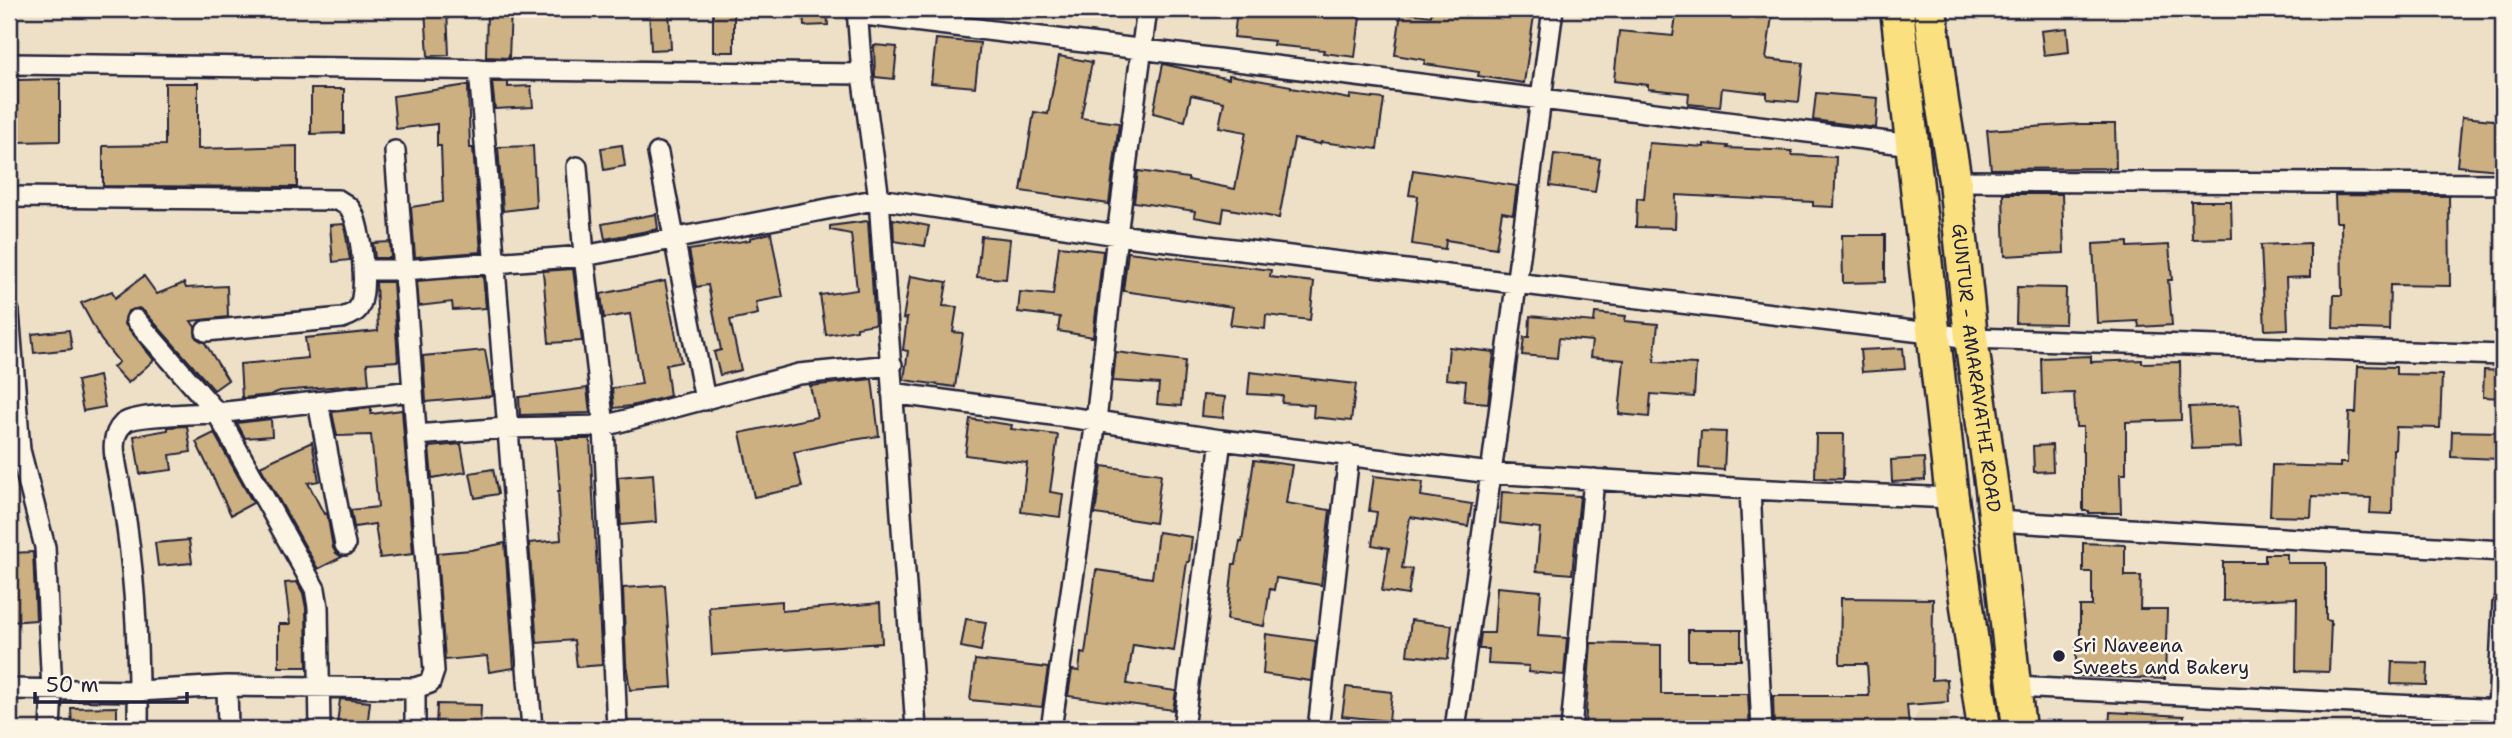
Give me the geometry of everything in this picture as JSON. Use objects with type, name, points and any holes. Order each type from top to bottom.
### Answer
[{"type":"main road","name":"GUNTUR - AMARAVATHI ROAD","points":[[1897,9],[1952,499],[1984,729]]},
{"type":"main road","name":"GUNTUR - AMARAVATHI ROAD","points":[[1930,9],[1955,181],[1971,338],[1996,521],[2019,729]]},
{"type":"street","points":[[1051,729],[1096,421],[1116,234],[1147,9]]},
{"type":"street","points":[[1455,729],[1492,473],[1553,9]]},
{"type":"street","points":[[916,729],[879,199],[862,74],[857,11],[1912,145]]},
{"type":"street","points":[[9,64],[862,74]]},
{"type":"street","points":[[479,69],[531,729]]},
{"type":"street","points":[[9,689],[139,691],[227,687],[415,688],[430,683],[434,671],[395,151]]},
{"type":"street","points":[[658,153],[705,400]]},
{"type":"street","points":[[577,167],[584,256],[604,426],[617,729]]},
{"type":"street","points":[[1955,181],[2503,184]]},
{"type":"street","points":[[9,197],[338,200],[350,207],[357,221],[363,270],[364,298],[357,311],[342,318],[206,331]]},
{"type":"street","points":[[363,270],[404,270],[584,256],[879,199],[1116,234],[1971,338],[2503,355]]},
{"type":"street","points":[[9,312],[20,450],[45,547],[52,691],[50,729]]},
{"type":"street","points":[[136,320],[217,413],[315,589],[318,607],[320,729]]},
{"type":"street","points":[[416,435],[506,428],[604,426],[799,374],[891,365]]},
{"type":"street","points":[[138,729],[139,691],[129,533],[114,456],[114,438],[120,426],[134,418],[217,413],[413,391]]},
{"type":"street","points":[[892,393],[1221,440],[1492,473],[1952,499]]},
{"type":"street","points":[[318,402],[345,545]]},
{"type":"street","points":[[1183,729],[1221,440]]},
{"type":"street","points":[[1318,729],[1349,455]]},
{"type":"street","points":[[1571,729],[1594,479]]},
{"type":"street","points":[[1750,489],[1762,729]]},
{"type":"street","points":[[1996,521],[2503,551]]},
{"type":"street","points":[[2013,687],[2499,716],[2503,604]]},
{"type":"street","points":[[227,687],[228,729]]},
{"type":"street","points":[[415,688],[415,729]]},
{"type":"shaded area","points":[[1919,710],[1949,711],[1951,729],[1909,729]]},
{"type":"building","points":[[425,9],[447,9],[449,55],[428,56]]},
{"type":"building","points":[[487,9],[511,9],[509,58],[486,57]]},
{"type":"building","points":[[649,9],[669,9],[671,49],[651,50]]},
{"type":"building","points":[[713,9],[734,9],[734,52],[713,52]]},
{"type":"building","points":[[803,9],[827,9],[828,25],[804,26]]},
{"type":"building","points":[[1237,9],[1361,9],[1355,57],[1323,53],[1324,50],[1273,45],[1274,41],[1234,37]]},
{"type":"building","points":[[1432,9],[1486,15],[1487,9],[1535,9],[1524,83],[1478,76],[1479,72],[1424,64],[1425,60],[1395,55],[1401,12],[1431,16]]},
{"type":"building","points":[[1677,9],[1773,9],[1766,59],[1803,63],[1799,102],[1767,99],[1767,93],[1722,88],[1720,107],[1688,104],[1689,93],[1648,89],[1648,85],[1614,81],[1619,31],[1673,36]]},
{"type":"building","points":[[2067,28],[2069,52],[2044,55],[2041,31]]},
{"type":"building","points":[[936,39],[980,43],[975,87],[931,83]]},
{"type":"building","points":[[874,45],[897,47],[894,79],[875,77]]},
{"type":"building","points":[[1059,56],[1092,62],[1081,118],[1119,123],[1109,204],[1021,191],[1034,112],[1048,114]]},
{"type":"building","points":[[1163,64],[1229,79],[1229,75],[1350,99],[1350,95],[1384,99],[1377,149],[1294,139],[1279,218],[1224,208],[1222,222],[1194,217],[1195,211],[1134,202],[1138,171],[1188,178],[1235,189],[1246,132],[1219,127],[1224,102],[1191,95],[1185,121],[1153,113]]},
{"type":"building","points":[[60,79],[60,141],[18,142],[17,80]]},
{"type":"building","points":[[492,82],[508,82],[508,87],[531,86],[533,107],[495,109]]},
{"type":"building","points":[[165,83],[198,83],[198,149],[297,146],[297,187],[103,186],[103,146],[165,145]]},
{"type":"building","points":[[468,85],[470,148],[473,148],[481,252],[415,257],[411,207],[443,202],[441,146],[437,146],[437,124],[396,129],[393,96]]},
{"type":"building","points":[[311,89],[344,89],[344,133],[311,134]]},
{"type":"building","points":[[1816,93],[1878,98],[1876,128],[1813,120]]},
{"type":"building","points":[[2462,117],[2503,121],[2499,170],[2457,166]]},
{"type":"building","points":[[2115,124],[2116,168],[1991,169],[1987,130]]},
{"type":"building","points":[[1649,143],[1704,147],[1704,144],[1728,146],[1727,148],[1792,151],[1792,155],[1836,157],[1834,207],[1813,206],[1813,202],[1676,195],[1675,228],[1636,227],[1637,198],[1644,199]]},
{"type":"building","points":[[622,145],[625,166],[604,170],[601,148]]},
{"type":"building","points":[[533,146],[536,207],[503,211],[498,147]]},
{"type":"building","points":[[1554,154],[1600,159],[1595,192],[1550,186]]},
{"type":"building","points":[[1413,170],[1517,186],[1513,214],[1502,212],[1496,248],[1446,240],[1445,249],[1412,244],[1418,196],[1409,195]]},
{"type":"building","points":[[2003,194],[2062,194],[2064,253],[2005,256]]},
{"type":"building","points":[[2335,195],[2449,196],[2450,286],[2390,285],[2389,330],[2333,328],[2334,295],[2342,295],[2341,222],[2336,222]]},
{"type":"building","points":[[2191,201],[2231,201],[2232,238],[2192,239]]},
{"type":"building","points":[[656,214],[658,229],[605,239],[602,224]]},
{"type":"building","points":[[893,219],[929,226],[925,246],[894,241]]},
{"type":"building","points":[[868,221],[875,324],[826,335],[820,295],[857,290],[851,234],[830,230],[830,226]]},
{"type":"building","points":[[344,224],[350,260],[333,262],[330,225]]},
{"type":"building","points":[[771,233],[783,297],[756,302],[758,314],[730,320],[741,370],[720,375],[714,352],[721,350],[708,285],[696,287],[689,250],[750,240]]},
{"type":"building","points":[[1842,235],[1885,235],[1885,282],[1843,283]]},
{"type":"building","points":[[981,236],[1010,239],[1006,279],[977,277]]},
{"type":"building","points":[[390,242],[391,258],[375,258],[373,243]]},
{"type":"building","points":[[2128,242],[2128,247],[2169,245],[2172,280],[2168,280],[2172,325],[2139,327],[2138,321],[2097,323],[2093,244]]},
{"type":"building","points":[[2310,243],[2310,277],[2286,278],[2288,329],[2265,330],[2261,245]]},
{"type":"building","points":[[1059,246],[1103,251],[1093,337],[1058,331],[1060,317],[1018,312],[1020,292],[1053,295]]},
{"type":"building","points":[[1128,252],[1271,270],[1270,277],[1314,282],[1310,320],[1266,315],[1265,329],[1230,325],[1233,307],[1123,291]]},
{"type":"building","points":[[573,269],[582,341],[549,343],[543,271]]},
{"type":"building","points":[[144,276],[157,294],[184,283],[186,288],[227,286],[228,317],[191,321],[195,327],[196,338],[205,343],[228,380],[214,390],[139,308],[128,311],[124,323],[154,360],[128,383],[113,367],[119,362],[101,340],[81,303],[112,291],[115,298]]},
{"type":"building","points":[[483,276],[486,308],[453,310],[452,302],[419,306],[417,281]]},
{"type":"building","points":[[910,276],[947,282],[943,306],[957,307],[953,332],[963,333],[955,387],[904,380],[908,351],[903,350],[907,318],[903,319]]},
{"type":"building","points":[[665,281],[681,362],[666,365],[670,396],[614,408],[612,388],[642,384],[630,314],[604,318],[601,294]]},
{"type":"building","points":[[376,282],[393,282],[398,361],[367,363],[369,384],[280,391],[270,395],[242,398],[240,364],[308,358],[305,338],[378,331]]},
{"type":"building","points":[[2017,287],[2066,288],[2065,324],[2016,323]]},
{"type":"building","points":[[1595,313],[1626,316],[1625,321],[1658,324],[1654,362],[1696,364],[1694,397],[1651,394],[1649,417],[1619,414],[1624,360],[1590,357],[1592,341],[1559,338],[1557,358],[1522,355],[1524,337],[1529,337],[1530,316],[1594,322]]},
{"type":"building","points":[[69,330],[72,349],[34,353],[32,334]]},
{"type":"building","points":[[1449,347],[1494,352],[1488,403],[1464,401],[1466,381],[1446,379]]},
{"type":"building","points":[[1903,348],[1905,369],[1862,372],[1860,350]]},
{"type":"building","points":[[485,350],[493,396],[426,402],[423,356]]},
{"type":"building","points":[[1116,352],[1185,361],[1181,406],[1157,404],[1159,384],[1113,381]]},
{"type":"building","points":[[2091,356],[2091,362],[2180,362],[2181,420],[2126,422],[2126,474],[2120,474],[2121,513],[2083,511],[2083,427],[2076,427],[2074,393],[2042,394],[2041,358]]},
{"type":"building","points":[[2358,366],[2396,367],[2396,374],[2442,375],[2440,428],[2396,427],[2392,514],[2370,513],[2371,498],[2312,496],[2311,517],[2270,516],[2272,465],[2340,467],[2340,463],[2347,463],[2349,413],[2356,413]]},
{"type":"building","points":[[2484,370],[2503,371],[2503,398],[2483,397]]},
{"type":"building","points":[[1250,372],[1356,384],[1351,421],[1313,417],[1314,405],[1282,403],[1283,396],[1248,394]]},
{"type":"building","points":[[99,376],[105,407],[83,411],[77,381]]},
{"type":"building","points":[[872,379],[879,436],[794,452],[802,487],[754,497],[740,433],[817,417],[810,386]]},
{"type":"building","points":[[587,388],[590,413],[520,415],[519,397]]},
{"type":"building","points":[[1203,395],[1225,397],[1223,418],[1201,416]]},
{"type":"building","points":[[2239,405],[2242,447],[2192,449],[2189,407]]},
{"type":"building","points":[[371,408],[371,414],[402,410],[413,554],[380,558],[375,524],[354,527],[351,510],[378,507],[371,435],[337,436],[332,412]]},
{"type":"building","points":[[271,419],[272,436],[245,438],[237,423]]},
{"type":"building","points":[[970,419],[1012,425],[1011,429],[1058,435],[1050,492],[1063,494],[1060,517],[1021,512],[1027,463],[965,455]]},
{"type":"building","points":[[187,426],[191,452],[170,455],[172,470],[140,474],[134,436],[168,430],[168,427]]},
{"type":"building","points":[[1701,431],[1726,432],[1724,470],[1699,468]]},
{"type":"building","points":[[2452,431],[2500,432],[2499,459],[2451,457]]},
{"type":"building","points":[[214,433],[253,503],[231,515],[196,442]]},
{"type":"building","points":[[1816,434],[1844,434],[1843,479],[1815,478]]},
{"type":"building","points":[[556,439],[590,439],[602,665],[577,667],[574,640],[537,643],[529,543],[561,540]]},
{"type":"building","points":[[312,442],[319,481],[308,483],[324,514],[327,513],[333,548],[342,557],[318,569],[260,466]]},
{"type":"building","points":[[461,444],[466,472],[432,478],[429,447]]},
{"type":"building","points":[[2052,445],[2053,471],[2034,472],[2033,446]]},
{"type":"building","points":[[1924,458],[1925,480],[1892,482],[1891,460]]},
{"type":"building","points":[[1254,460],[1292,465],[1286,503],[1330,510],[1321,585],[1276,578],[1274,590],[1270,589],[1264,626],[1227,620],[1233,564],[1236,564],[1240,541],[1242,542]]},
{"type":"building","points":[[1102,466],[1161,474],[1155,523],[1095,514]]},
{"type":"building","points":[[493,469],[498,494],[475,498],[470,473]]},
{"type":"building","points":[[653,474],[656,522],[621,525],[618,477]]},
{"type":"building","points":[[1374,476],[1423,482],[1421,496],[1472,504],[1468,526],[1410,517],[1402,568],[1412,569],[1408,595],[1382,591],[1389,548],[1372,545],[1377,512],[1369,511]]},
{"type":"building","points":[[1502,492],[1580,496],[1572,574],[1536,571],[1540,528],[1500,523]]},
{"type":"building","points":[[1158,532],[1192,537],[1174,651],[1133,645],[1127,684],[1176,691],[1173,710],[1068,696],[1072,670],[1079,671],[1081,653],[1085,654],[1096,570],[1152,578]]},
{"type":"building","points":[[189,540],[192,563],[158,566],[155,543]]},
{"type":"building","points":[[505,543],[514,668],[489,672],[487,656],[445,660],[437,553]]},
{"type":"building","points":[[2083,543],[2125,545],[2125,576],[2141,576],[2140,609],[2167,609],[2165,679],[2076,676],[2076,645],[2080,645],[2080,606],[2092,606],[2092,572],[2083,572]]},
{"type":"building","points":[[33,552],[36,620],[9,622],[9,553]]},
{"type":"building","points":[[2265,554],[2287,554],[2287,563],[2326,563],[2326,620],[2331,621],[2329,672],[2296,671],[2297,598],[2223,601],[2223,562],[2265,562]]},
{"type":"building","points":[[297,582],[306,608],[307,667],[279,667],[279,624],[290,624],[285,583]]},
{"type":"building","points":[[665,585],[672,687],[630,690],[626,663],[623,588]]},
{"type":"building","points":[[1497,587],[1541,591],[1538,636],[1567,638],[1564,675],[1528,672],[1529,666],[1488,664],[1489,649],[1479,649],[1481,633],[1494,633]]},
{"type":"building","points":[[1841,598],[1933,599],[1932,680],[1947,679],[1948,702],[1907,705],[1909,726],[1774,729],[1773,696],[1869,696],[1867,664],[1840,664]]},
{"type":"building","points":[[782,601],[782,611],[880,603],[882,643],[712,655],[709,607]]},
{"type":"building","points":[[966,619],[986,622],[981,651],[961,647]]},
{"type":"building","points":[[1411,620],[1452,625],[1448,659],[1407,655]]},
{"type":"building","points":[[1688,630],[1741,630],[1741,660],[1688,660]]},
{"type":"building","points":[[1266,634],[1316,641],[1311,681],[1263,674]]},
{"type":"building","points":[[1591,643],[1661,645],[1661,694],[1748,694],[1750,729],[1647,729],[1647,725],[1585,725]]},
{"type":"building","points":[[975,660],[1048,668],[1042,707],[970,700]]},
{"type":"building","points":[[2392,662],[2428,663],[2427,685],[2391,684]]},
{"type":"building","points":[[1346,687],[1392,692],[1389,721],[1342,716]]},
{"type":"building","points":[[340,699],[370,702],[367,728],[337,725]]},
{"type":"building","points":[[437,704],[481,705],[480,729],[436,729]]},
{"type":"building","points":[[117,707],[117,729],[72,729],[71,708]]},
{"type":"building","points":[[2110,712],[2184,716],[2184,729],[2109,729]]},
{"type":"place","name":"Sri Naveena Sweets and Bakery","points":[[2059,656]]}]
